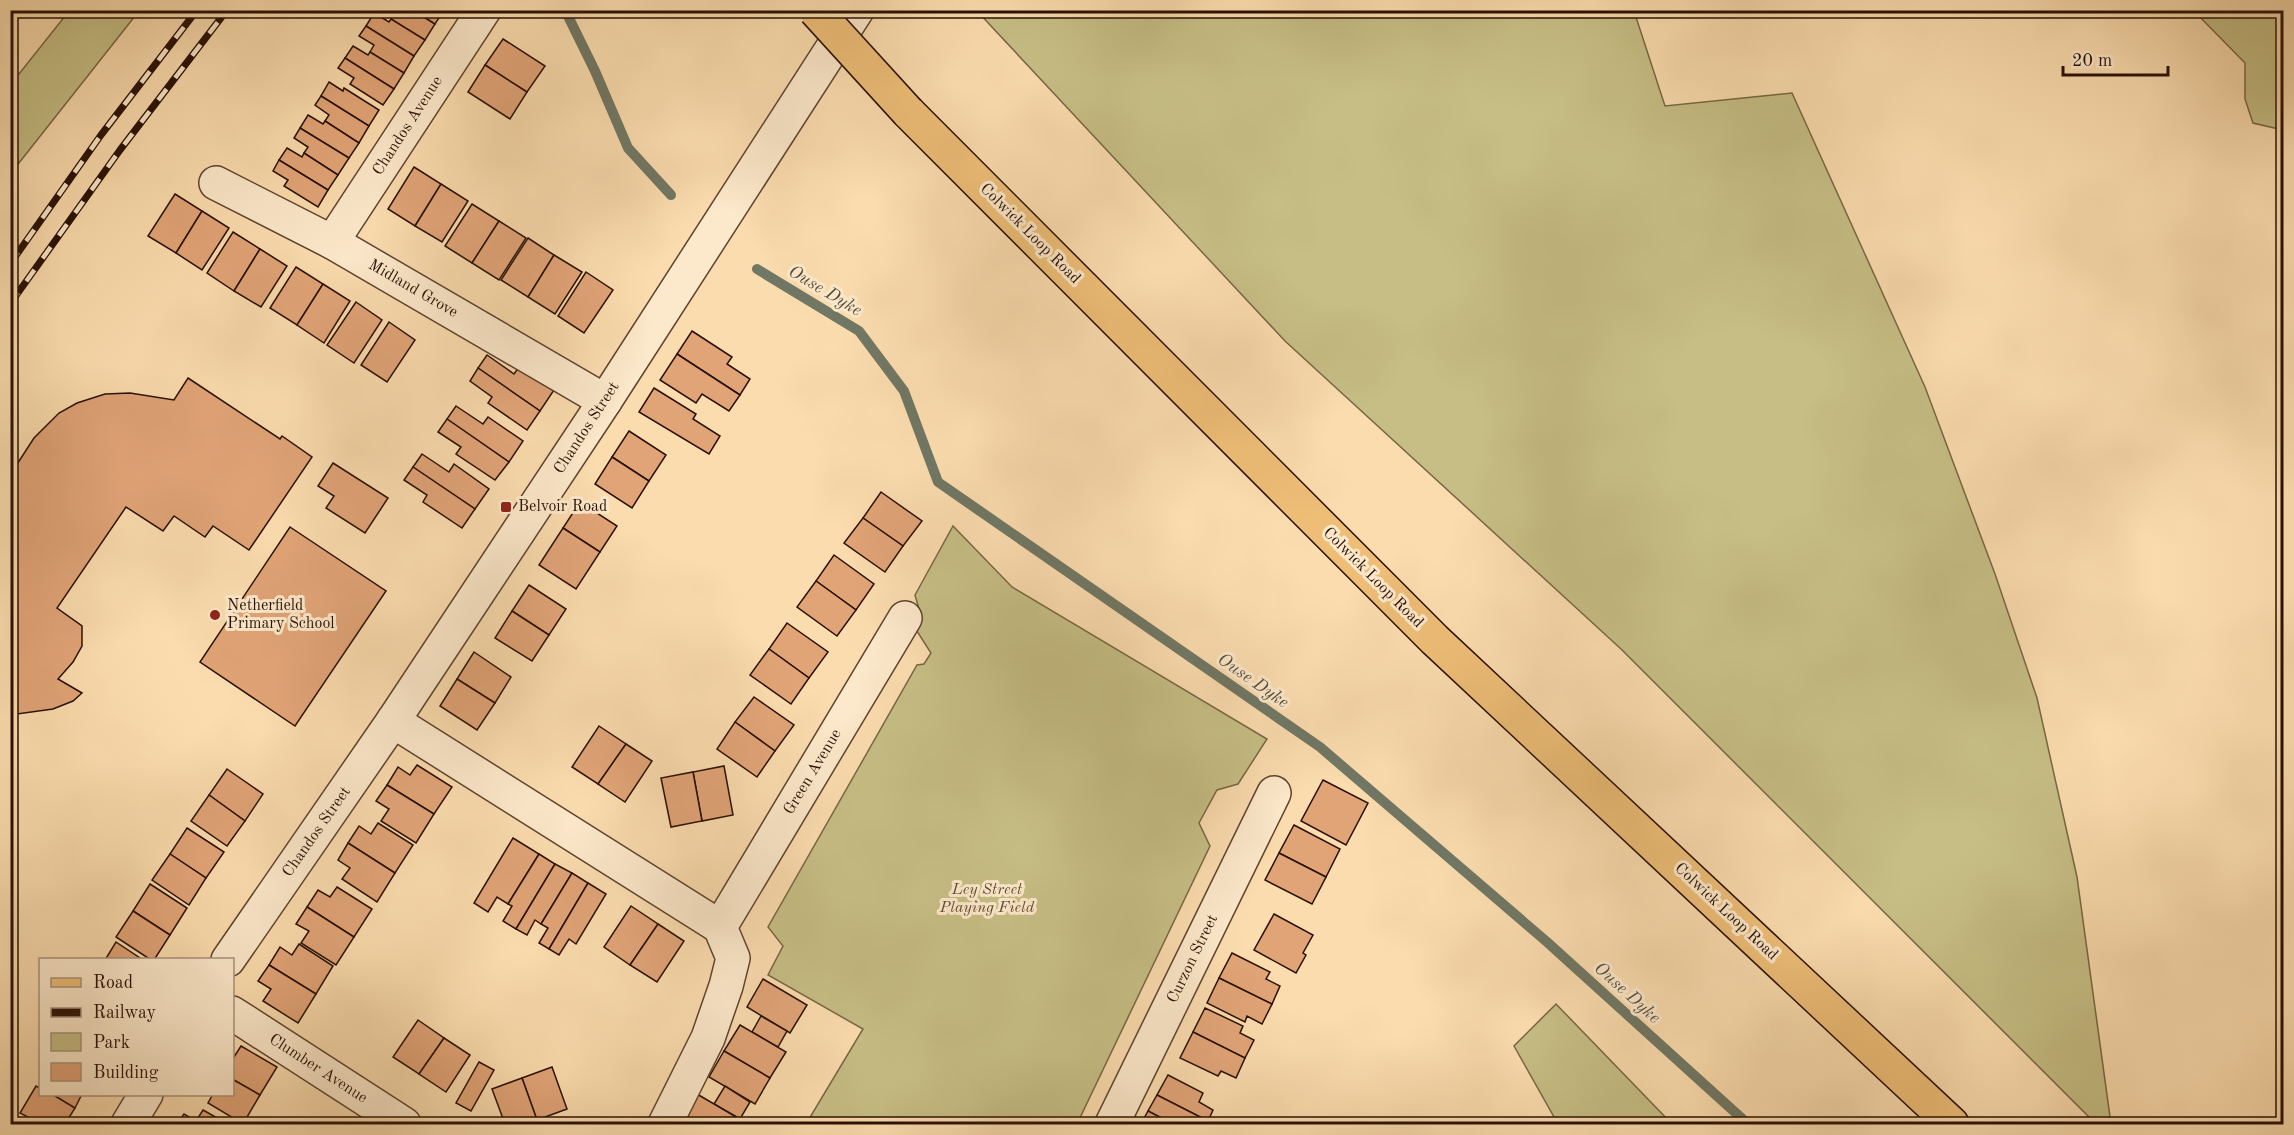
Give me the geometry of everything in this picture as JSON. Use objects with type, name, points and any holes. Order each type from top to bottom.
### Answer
[{"type":"main road","name":"Colwick Loop Road","points":[[815,10],[908,112],[1435,640],[1952,1125]]},
{"type":"street","name":"Chandos Avenue","points":[[332,242],[484,10]]},
{"type":"street","name":"Chandos Street","points":[[229,958],[393,721],[605,402],[857,10]]},
{"type":"street","name":"Midland Grove","points":[[216,183],[332,242],[605,402]]},
{"type":"street","name":"Green Avenue","points":[[720,927],[905,618]]},
{"type":"street","points":[[393,721],[720,927],[733,958],[726,986],[708,1038],[665,1125]]},
{"type":"street","name":"Curzon Street","points":[[1112,1125],[1274,793]]},
{"type":"street","name":"Clumber Avenue","points":[[234,1014],[404,1125]]},
{"type":"street","points":[[128,1125],[145,1096]]},
{"type":"green space","points":[[69,11],[139,11],[11,173],[11,84]]},
{"type":"green space","points":[[977,11],[1634,11],[1665,106],[1792,93],[1925,387],[1995,574],[2037,698],[2077,877],[2111,1124],[2096,1124],[1621,649],[1285,341]]},
{"type":"green space","points":[[2194,11],[2283,11],[2283,130],[2253,123],[2245,99],[2245,63]]},
{"type":"green space","name":"Ley Street Playing Field","points":[[953,526],[1012,587],[1267,739],[1238,784],[1217,790],[1199,823],[1210,846],[1077,1124],[806,1124],[863,1029],[768,975],[783,946],[768,927],[917,665],[924,664],[931,653],[915,628],[919,609],[915,595]]},
{"type":"green space","points":[[1556,1004],[1672,1124],[1558,1124],[1514,1046]]},
{"type":"building","points":[[392,10],[413,10],[435,24],[425,40],[391,19],[395,12]]},
{"type":"building","points":[[413,10],[444,10],[435,24]]},
{"type":"building","points":[[374,13],[389,22],[391,19],[425,40],[414,56],[366,26]]},
{"type":"building","points":[[366,26],[414,56],[404,73],[370,52],[374,45],[359,36]]},
{"type":"building","points":[[503,39],[545,66],[527,92],[485,65]]},
{"type":"building","points":[[353,46],[368,55],[370,52],[404,73],[394,89],[345,58]]},
{"type":"building","points":[[345,58],[394,89],[383,105],[350,84],[354,78],[338,68]]},
{"type":"building","points":[[485,65],[527,92],[510,119],[468,92]]},
{"type":"building","points":[[329,82],[343,91],[344,88],[379,110],[369,126],[321,96]]},
{"type":"building","points":[[321,96],[369,126],[359,143],[325,121],[329,115],[315,105]]},
{"type":"building","points":[[308,115],[323,124],[325,121],[359,143],[349,158],[300,128]]},
{"type":"building","points":[[300,128],[349,158],[338,175],[304,153],[308,147],[294,138]]},
{"type":"building","points":[[287,148],[302,157],[304,153],[338,175],[328,190],[279,160]]},
{"type":"building","points":[[279,160],[328,190],[318,207],[284,186],[288,180],[273,171]]},
{"type":"building","points":[[414,167],[441,184],[415,226],[388,209]]},
{"type":"building","points":[[441,184],[468,201],[442,242],[415,226]]},
{"type":"building","points":[[175,194],[202,211],[176,253],[148,236]]},
{"type":"building","points":[[472,204],[499,221],[472,263],[445,246]]},
{"type":"building","points":[[202,211],[229,228],[202,270],[176,253]]},
{"type":"building","points":[[499,221],[526,238],[499,280],[472,263]]},
{"type":"building","points":[[233,232],[260,249],[234,291],[207,273]]},
{"type":"building","points":[[528,238],[554,255],[528,297],[501,280]]},
{"type":"building","points":[[260,249],[287,266],[261,307],[234,291]]},
{"type":"building","points":[[554,255],[582,272],[555,314],[528,297]]},
{"type":"building","points":[[296,267],[323,284],[297,325],[270,308]]},
{"type":"building","points":[[586,272],[613,290],[584,333],[558,316]]},
{"type":"building","points":[[323,284],[350,301],[324,343],[297,325]]},
{"type":"building","points":[[356,302],[382,320],[354,363],[327,345]]},
{"type":"building","points":[[389,322],[415,340],[387,382],[361,365]]},
{"type":"building","points":[[692,331],[732,357],[727,364],[750,379],[740,395],[677,354]]},
{"type":"building","points":[[677,354],[740,395],[729,411],[702,394],[696,403],[660,380]]},
{"type":"building","points":[[487,355],[514,374],[519,367],[554,390],[540,411],[478,368]]},
{"type":"building","points":[[478,368],[540,411],[527,430],[488,403],[492,397],[470,381]]},
{"type":"building","points":[[188,378],[280,439],[282,436],[312,457],[249,550],[213,526],[205,537],[174,516],[163,531],[126,507],[57,608],[82,626],[82,646],[73,662],[58,679],[82,693],[73,701],[53,709],[10,715],[10,475],[34,438],[59,413],[77,403],[105,394],[130,393],[174,400]]},
{"type":"building","points":[[654,388],[696,414],[693,419],[720,436],[709,454],[639,412]]},
{"type":"building","points":[[456,406],[483,424],[488,417],[523,441],[509,462],[447,419]]},
{"type":"building","points":[[447,419],[509,462],[495,480],[456,454],[461,447],[438,432]]},
{"type":"building","points":[[629,431],[666,455],[649,481],[612,457]]},
{"type":"building","points":[[422,454],[449,472],[454,464],[489,489],[475,509],[413,467]]},
{"type":"building","points":[[612,457],[649,481],[632,508],[595,484]]},
{"type":"building","points":[[333,463],[388,498],[365,533],[326,508],[334,496],[318,486]]},
{"type":"building","points":[[413,467],[475,509],[462,528],[423,502],[427,495],[404,480]]},
{"type":"building","points":[[881,492],[922,521],[903,546],[863,518]]},
{"type":"building","points":[[580,502],[617,526],[600,552],[563,528]]},
{"type":"building","points":[[863,518],[903,546],[885,572],[844,543]]},
{"type":"building","points":[[290,527],[386,591],[295,726],[200,662]]},
{"type":"building","points":[[563,528],[600,552],[576,589],[539,565]]},
{"type":"building","points":[[834,555],[874,584],[856,610],[816,581]]},
{"type":"building","points":[[816,581],[856,610],[837,636],[797,607]]},
{"type":"building","points":[[529,585],[566,609],[549,635],[512,611]]},
{"type":"building","points":[[512,611],[549,635],[532,661],[495,638]]},
{"type":"building","points":[[787,623],[828,652],[809,678],[769,649]]},
{"type":"building","points":[[769,649],[809,678],[791,704],[750,675]]},
{"type":"building","points":[[474,652],[511,677],[495,703],[457,679]]},
{"type":"building","points":[[457,679],[495,703],[477,730],[440,706]]},
{"type":"building","points":[[754,697],[794,725],[775,751],[735,722]]},
{"type":"building","points":[[735,722],[775,751],[757,777],[717,749]]},
{"type":"building","points":[[599,726],[626,744],[598,784],[572,767]]},
{"type":"building","points":[[626,744],[652,761],[625,802],[598,784]]},
{"type":"building","points":[[417,765],[452,787],[434,814],[387,785],[398,767],[410,775]]},
{"type":"building","points":[[724,766],[733,815],[702,821],[693,772]]},
{"type":"building","points":[[227,769],[263,794],[245,821],[209,795]]},
{"type":"building","points":[[693,772],[702,821],[671,827],[661,778]]},
{"type":"building","points":[[1323,780],[1368,803],[1346,845],[1301,821]]},
{"type":"building","points":[[387,785],[434,814],[416,843],[381,821],[389,809],[376,801]]},
{"type":"building","points":[[209,795],[245,821],[227,846],[191,821]]},
{"type":"building","points":[[378,823],[413,845],[395,873],[348,843],[359,826],[371,834]]},
{"type":"building","points":[[1294,825],[1340,849],[1326,877],[1279,853]]},
{"type":"building","points":[[187,828],[224,852],[206,878],[170,854]]},
{"type":"building","points":[[513,838],[539,854],[508,904],[497,897],[488,912],[474,903]]},
{"type":"building","points":[[348,843],[395,873],[377,902],[342,879],[350,868],[338,860]]},
{"type":"building","points":[[1279,853],[1326,877],[1312,904],[1265,880]]},
{"type":"building","points":[[170,854],[206,878],[189,905],[152,880]]},
{"type":"building","points":[[539,854],[555,864],[516,929],[503,921],[512,906],[508,904]]},
{"type":"building","points":[[555,864],[572,873],[541,924],[535,920],[527,935],[516,929]]},
{"type":"building","points":[[572,873],[588,883],[549,949],[539,943],[548,928],[541,924]]},
{"type":"building","points":[[588,883],[606,894],[576,944],[569,939],[559,955],[549,949]]},
{"type":"building","points":[[150,884],[187,908],[170,935],[133,911]]},
{"type":"building","points":[[337,887],[372,909],[354,937],[307,907],[318,890],[330,897]]},
{"type":"building","points":[[631,906],[658,924],[630,965],[604,947]]},
{"type":"building","points":[[307,907],[354,937],[336,965],[301,943],[309,931],[296,924]]},
{"type":"building","points":[[133,911],[170,935],[155,958],[148,958],[116,937]]},
{"type":"building","points":[[1274,914],[1313,935],[1296,973],[1254,950]]},
{"type":"building","points":[[658,924],[684,941],[657,982],[630,965]]},
{"type":"building","points":[[116,942],[140,958],[106,958]]},
{"type":"building","points":[[299,944],[333,966],[316,994],[269,965],[280,947],[292,955]]},
{"type":"building","points":[[1232,953],[1270,972],[1266,979],[1280,986],[1272,1004],[1219,978]]},
{"type":"building","points":[[269,965],[316,994],[298,1023],[263,1001],[271,989],[258,981]]},
{"type":"building","points":[[1219,978],[1272,1004],[1262,1024],[1247,1016],[1245,1022],[1207,1003]]},
{"type":"building","points":[[763,979],[807,1005],[790,1033],[747,1007]]},
{"type":"building","points":[[1205,1008],[1243,1026],[1240,1033],[1254,1040],[1245,1058],[1193,1032]]},
{"type":"building","points":[[761,1016],[787,1031],[778,1047],[752,1032]]},
{"type":"building","points":[[418,1020],[444,1038],[419,1074],[393,1057]]},
{"type":"building","points":[[740,1025],[786,1052],[770,1078],[724,1051]]},
{"type":"building","points":[[1193,1032],[1245,1058],[1236,1078],[1221,1071],[1218,1076],[1180,1058]]},
{"type":"building","points":[[444,1038],[470,1055],[446,1092],[419,1074]]},
{"type":"building","points":[[241,1046],[277,1067],[260,1095],[234,1080],[234,1057]]},
{"type":"building","points":[[724,1051],[770,1078],[755,1104],[709,1077]]},
{"type":"building","points":[[479,1062],[494,1070],[471,1111],[456,1103]]},
{"type":"building","points":[[552,1067],[567,1109],[537,1120],[522,1078]]},
{"type":"building","points":[[1168,1075],[1203,1093],[1199,1102],[1213,1110],[1208,1121],[1157,1095]]},
{"type":"building","points":[[522,1078],[537,1120],[523,1124],[505,1124],[492,1089]]},
{"type":"building","points":[[234,1080],[260,1095],[243,1124],[208,1103],[212,1096],[234,1096]]},
{"type":"building","points":[[36,1086],[39,1088],[39,1096],[55,1096],[75,1108],[65,1124],[41,1124],[20,1113]]},
{"type":"building","points":[[725,1086],[750,1102],[740,1119],[714,1104]]},
{"type":"building","points":[[697,1094],[743,1121],[740,1124],[690,1124],[681,1120]]},
{"type":"building","points":[[1157,1095],[1208,1121],[1206,1124],[1173,1124],[1148,1111]]},
{"type":"building","points":[[55,1096],[81,1096],[75,1108]]},
{"type":"building","points":[[203,1110],[228,1124],[177,1124],[184,1114],[196,1121]]},
{"type":"building","points":[[1148,1111],[1173,1124],[1141,1124]]},
{"type":"building","points":[[15,1118],[26,1124],[11,1124]]},
{"type":"waterway","name":"Ouse Dyke","points":[[565,10],[595,71],[628,148],[671,195]]},
{"type":"waterway","name":"Ouse Dyke","points":[[757,269],[859,331],[904,391],[938,482],[1320,747],[1547,942],[1748,1124]]},
{"type":"railway","points":[[10,264],[101,135],[197,10]]},
{"type":"railway","points":[[10,304],[120,150],[227,10]]},
{"type":"place","name":"Belvoir Road","points":[[506,507]]},
{"type":"place","name":"Netherfield Primary School","points":[[215,615]]}]
